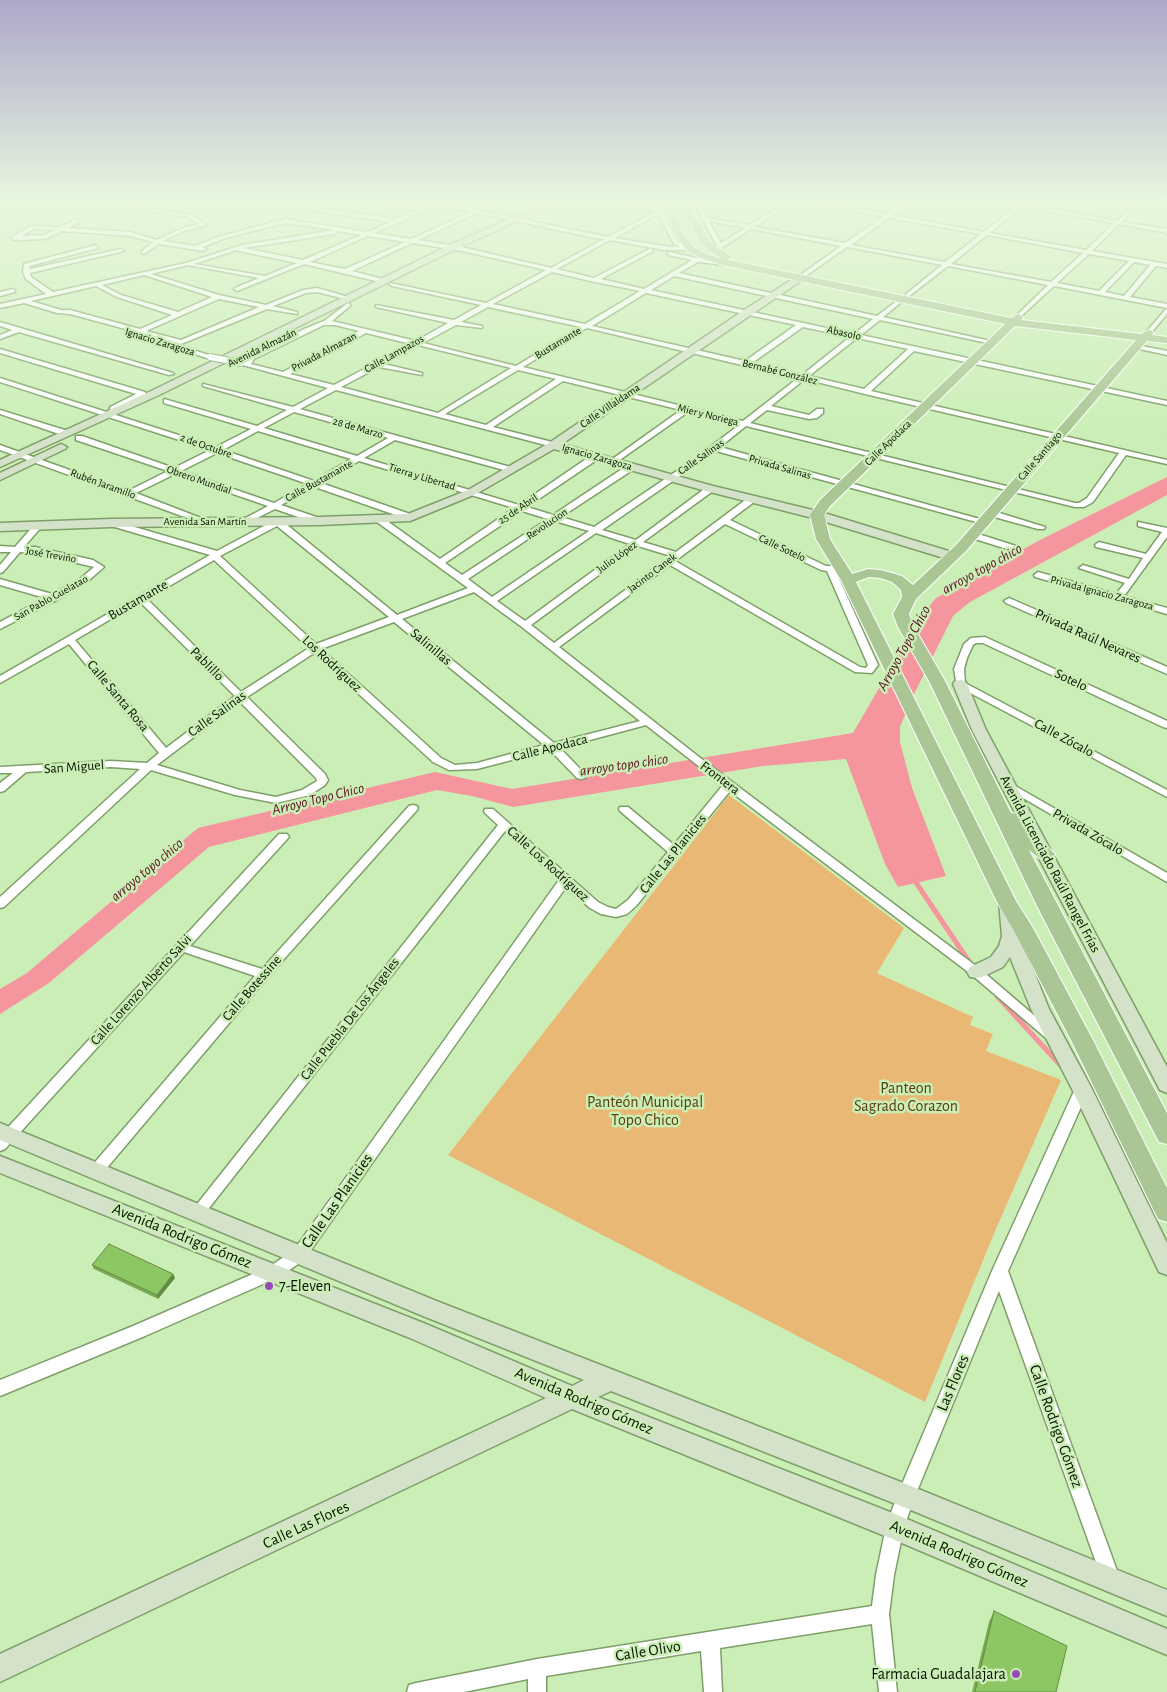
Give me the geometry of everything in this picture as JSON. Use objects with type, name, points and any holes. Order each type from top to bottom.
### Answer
[{"type":"main road","name":"Avenida Almazán","points":[[0,477],[122,418],[392,280]]},
{"type":"main road","name":"Calle Villaldama","points":[[410,517],[472,492],[553,445],[772,295],[797,280]]},
{"type":"main road","points":[[817,280],[1083,332],[1167,340]]},
{"type":"main road","name":"Avenida Almazán","points":[[0,464],[348,302]]},
{"type":"main road","name":"Calle Apodaca","points":[[818,516],[825,503],[1016,320]]},
{"type":"main road","points":[[1143,339],[1167,335]]},
{"type":"main road","name":"Calle Santiago","points":[[909,597],[972,535],[1143,339]]},
{"type":"main road","name":"Ignacio Zaragoza","points":[[553,445],[751,500],[818,516],[952,556]]},
{"type":"main road","points":[[818,516],[823,539],[876,636],[1007,902],[1023,928],[1082,1042],[1167,1212]]},
{"type":"main road","name":"Avenida San Martín","points":[[0,527],[111,523],[380,520],[410,517]]},
{"type":"main road","points":[[840,572],[887,576],[902,583],[908,589],[909,597],[901,614],[906,627],[937,681],[1048,908],[1167,1135]]},
{"type":"main road","name":"Avenida Licenciado Raúl Rangel Frías","points":[[960,684],[979,730],[1166,1082]]},
{"type":"main road","points":[[995,801],[1012,817],[1032,843],[1046,854]]},
{"type":"main road","points":[[1007,902],[1010,936],[1040,1009],[1058,1040],[1167,1265]]},
{"type":"main road","points":[[976,972],[997,962],[1007,948],[1010,936]]},
{"type":"main road","name":"Avenida Rodrigo Gómez","points":[[3,1137],[95,1172],[431,1309],[906,1496],[1167,1603]]},
{"type":"main road","name":"Avenida Rodrigo Gómez","points":[[0,1164],[274,1272],[574,1398],[895,1527],[1167,1642]]},
{"type":"main road","points":[[418,1331],[431,1309]]},
{"type":"street","points":[[29,280],[51,294]]},
{"type":"street","points":[[0,306],[114,280]]},
{"type":"street","points":[[165,280],[218,297],[295,313]]},
{"type":"street","points":[[237,289],[259,280]]},
{"type":"street","name":"Bernabé González","points":[[380,280],[1167,462]]},
{"type":"street","name":"Calle Lampazos","points":[[128,494],[217,450],[336,387],[530,280]]},
{"type":"street","name":"Abasolo","points":[[595,280],[1167,403]]},
{"type":"street","name":"Bustamante","points":[[439,415],[664,280]]},
{"type":"street","points":[[702,280],[992,342]]},
{"type":"street","name":"Calle Salinas","points":[[491,601],[715,448],[926,280]]},
{"type":"street","points":[[1028,280],[1167,308]]},
{"type":"street","name":"Calle Apodaca","points":[[1016,320],[1059,280]]},
{"type":"street","points":[[1100,294],[1114,280]]},
{"type":"street","points":[[1125,298],[1140,280]]},
{"type":"street","points":[[96,284],[124,298],[180,314]]},
{"type":"street","points":[[59,312],[70,312],[182,342],[311,289],[348,302],[331,322],[306,330],[244,364]]},
{"type":"street","points":[[0,294],[13,291]]},
{"type":"street","points":[[140,331],[218,297]]},
{"type":"street","name":"Ignacio Zaragoza","points":[[23,301],[210,357],[336,387],[553,445]]},
{"type":"street","points":[[378,306],[480,327]]},
{"type":"street","name":"Calle Santiago","points":[[1143,339],[1167,308]]},
{"type":"street","name":"Mier y Noriega","points":[[331,322],[1069,505],[1081,505],[1090,500],[1124,452]]},
{"type":"street","points":[[0,324],[171,374]]},
{"type":"street","points":[[746,364],[802,324]]},
{"type":"street","points":[[0,337],[19,329]]},
{"type":"street","name":"Privada Almazan","points":[[284,374],[364,331]]},
{"type":"street","points":[[1143,339],[1167,352]]},
{"type":"street","points":[[865,392],[913,348]]},
{"type":"street","points":[[0,351],[142,394],[107,413]]},
{"type":"street","points":[[376,364],[420,374]]},
{"type":"street","points":[[487,428],[561,379]]},
{"type":"street","name":"2 de Octubre","points":[[0,380],[122,418],[410,517]]},
{"type":"street","name":"28 de Marzo","points":[[206,385],[511,470]]},
{"type":"street","name":"Tierra y Libertad","points":[[167,401],[636,542],[673,558]]},
{"type":"street","points":[[765,408],[809,417],[814,416],[820,411]]},
{"type":"street","points":[[614,462],[686,410]]},
{"type":"street","points":[[0,412],[65,433]]},
{"type":"street","name":"Obrero Mundial","points":[[79,438],[319,521]]},
{"type":"street","name":"Calle Bustamante","points":[[244,522],[316,484],[393,438]]},
{"type":"street","name":"Rubén Jaramillo","points":[[0,447],[207,522]]},
{"type":"street","name":"Privada Salinas","points":[[715,448],[845,485]]},
{"type":"street","name":"25 de Abril","points":[[441,562],[595,457]]},
{"type":"street","name":"Revolucion","points":[[462,580],[631,467]]},
{"type":"street","points":[[845,485],[987,517],[1042,527]]},
{"type":"street","name":"Julio López","points":[[525,625],[710,489]]},
{"type":"street","name":"Jacinto Canek","points":[[554,647],[751,500]]},
{"type":"street","name":"Frontera","points":[[380,520],[441,562],[462,580],[554,647],[698,762],[976,972],[1058,1040]]},
{"type":"street","name":"Calle Sotelo","points":[[724,520],[824,568],[840,572]]},
{"type":"street","name":"Bustamante","points":[[0,680],[216,555],[278,522]]},
{"type":"street","name":"Salinillas","points":[[278,522],[554,748],[581,776]]},
{"type":"street","points":[[111,523],[211,551],[216,555]]},
{"type":"street","points":[[1118,597],[1167,531],[1141,524]]},
{"type":"street","points":[[0,570],[38,526]]},
{"type":"street","points":[[972,535],[1013,548]]},
{"type":"street","points":[[1099,544],[1148,557]]},
{"type":"street","name":"José Treviño","points":[[0,549],[47,553],[93,563],[100,567]]},
{"type":"street","name":"Los Rodríguez","points":[[216,555],[437,760],[453,768]]},
{"type":"street","points":[[673,558],[858,670],[869,671],[873,665],[840,572]]},
{"type":"street","name":"San Pablo Guelatao","points":[[0,626],[83,581],[100,567]]},
{"type":"street","points":[[1083,568],[1131,582]]},
{"type":"street","name":"Privada Ignacio Zaragoza","points":[[1038,575],[1167,610]]},
{"type":"street","points":[[0,582],[54,598]]},
{"type":"street","name":"Calle Salinas","points":[[0,904],[149,766],[241,696],[315,648],[474,589]]},
{"type":"street","name":"Pablillo","points":[[141,598],[323,780],[315,789],[290,798],[276,800],[239,793],[149,766]]},
{"type":"street","name":"Privada Raúl Nevares","points":[[1009,600],[1167,671]]},
{"type":"street","name":"Calle Santa Rosa","points":[[70,640],[166,753]]},
{"type":"street","name":"Avenida Licenciado Raúl Rangel Frías","points":[[960,684],[959,669],[962,658],[969,644],[974,640]]},
{"type":"street","name":"Sotelo","points":[[974,640],[985,640],[996,644],[1167,725]]},
{"type":"street","points":[[0,669],[11,674]]},
{"type":"street","name":"Calle Zócalo","points":[[960,684],[1167,794]]},
{"type":"street","name":"Calle Apodaca","points":[[453,768],[477,766],[554,748],[647,722]]},
{"type":"street","name":"San Miguel","points":[[0,770],[110,764],[149,766]]},
{"type":"street","points":[[0,789],[22,770]]},
{"type":"street","name":"Calle Las Planicies","points":[[610,912],[616,913],[628,908],[730,785]]},
{"type":"street","name":"Privada Zócalo","points":[[1010,786],[1167,878]]},
{"type":"street","name":"Calle Botessine","points":[[95,1172],[264,974],[413,808]]},
{"type":"street","points":[[624,809],[674,851]]},
{"type":"street","name":"Calle Los Rodríguez","points":[[489,811],[594,905],[610,912]]},
{"type":"street","name":"Calle Puebla De Los Ángeles","points":[[197,1214],[504,825]]},
{"type":"street","name":"Calle Lorenzo Alberto Salvi","points":[[3,1137],[283,836]]},
{"type":"street","name":"Calle Las Planicies","points":[[0,1388],[140,1331],[274,1272],[298,1255],[565,880]]},
{"type":"street","points":[[181,946],[264,974]]},
{"type":"street","name":"Las Flores","points":[[888,1692],[880,1614],[885,1575],[895,1527],[906,1496],[1000,1271],[1082,1089]]},
{"type":"street","name":"Calle Rodrigo Gómez","points":[[1000,1271],[1112,1580]]},
{"type":"street","name":"Calle Las Flores","points":[[0,1668],[611,1380]]},
{"type":"street","name":"Calle Olivo","points":[[416,1692],[537,1668],[880,1614]]},
{"type":"street","points":[[710,1641],[713,1692]]},
{"type":"street","points":[[537,1668],[537,1692]]},
{"type":"green space","name":"Panteón Municipal Topo Chico","points":[[729,795],[904,928],[877,973],[973,1017],[970,1025],[993,1034],[986,1051],[1061,1080],[993,1236],[925,1402],[448,1155]]},
{"type":"water","name":"Arroyo Topo Chico","points":[[1167,477],[1167,495],[970,602],[953,616],[914,694],[900,727],[900,742],[912,788],[946,876],[898,887],[885,864],[846,759],[763,766],[513,807],[472,796],[437,790],[209,847],[49,983],[0,1014],[0,989],[27,973],[198,828],[435,772],[512,789],[853,733],[921,616],[936,598],[1038,541]]},
{"type":"building","points":[[109,1244],[173,1274],[157,1295],[92,1265]]},
{"type":"building","name":"Farmacia Guadalajara","points":[[994,1611],[1067,1646],[1056,1692],[975,1692]]},
{"type":"waterway","points":[[915,881],[970,963]]},
{"type":"waterway","points":[[997,996],[1063,1068]]},
{"type":"place","name":"7-Eleven","points":[[269,1286]]},
{"type":"place","name":"Farmacia Guadalajara","points":[[1016,1674]]},
{"type":"water label","name":"arroyo topo chico","points":[[982,569]]},
{"type":"water label","name":"arroyo topo chico","points":[[624,765]]},
{"type":"water label","name":"arroyo topo chico","points":[[147,870]]},
{"type":"park label","name":"Panteon Sagrado Corazon","points":[[906,1097]]}]
